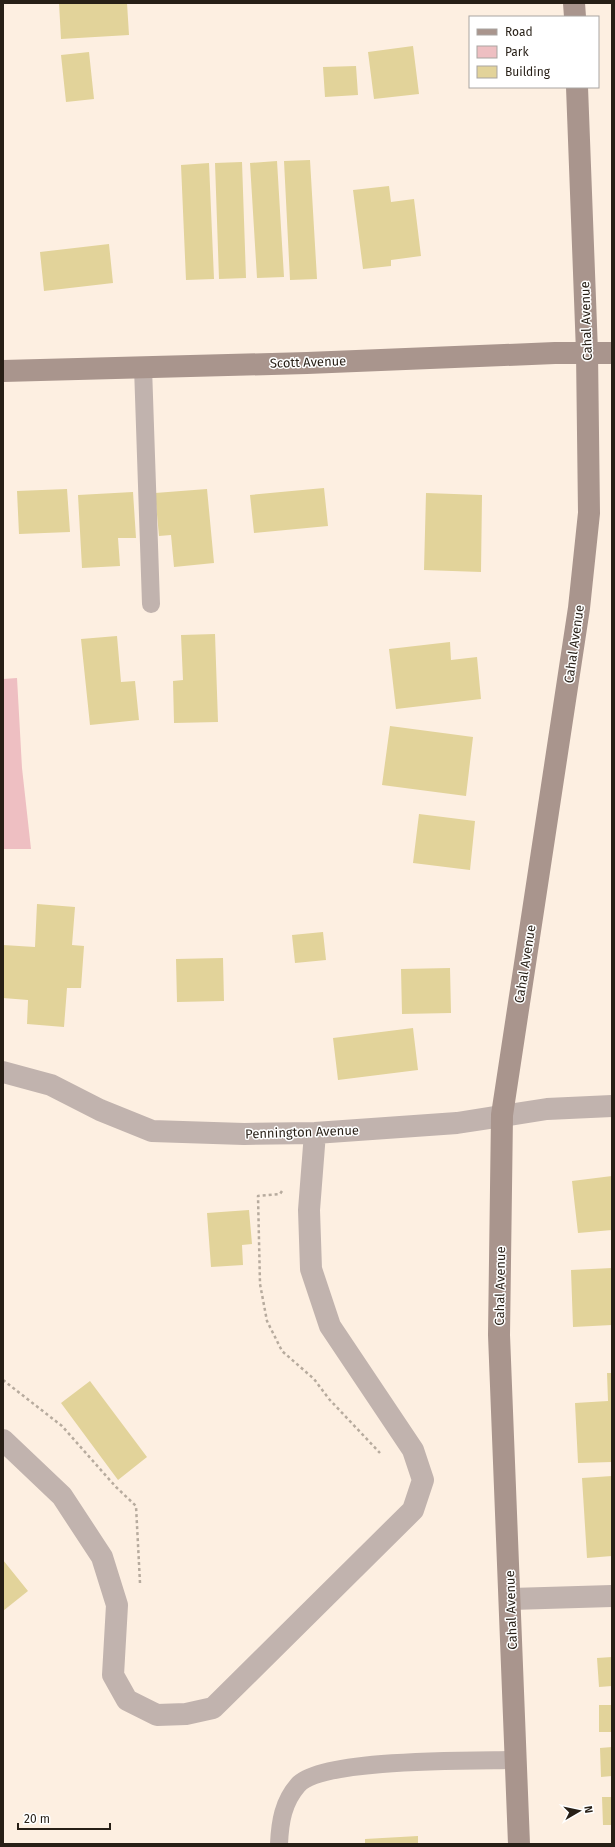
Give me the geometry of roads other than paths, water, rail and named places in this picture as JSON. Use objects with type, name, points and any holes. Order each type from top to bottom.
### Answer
[{"type":"street","points":[[574,3],[574,16]]},
{"type":"street","name":"Cahal Avenue","points":[[519,1844],[511,1599],[499,1335],[502,1115],[580,608],[589,513],[587,352],[577,88]]},
{"type":"street","name":"Scott Avenue","points":[[3,370],[143,367],[587,352],[612,353]]},
{"type":"street","name":"Pennington Avenue","points":[[3,1072],[51,1085],[100,1110],[152,1131],[244,1134],[315,1133],[457,1123],[547,1109],[612,1106]]},
{"type":"street","points":[[3,1440],[62,1496],[102,1557],[117,1605],[113,1675],[127,1700],[157,1715],[186,1714],[213,1708],[413,1510],[423,1480],[414,1450],[330,1326],[311,1269],[309,1210],[315,1133]]},
{"type":"street","points":[[511,1599],[612,1596]]},
{"type":"lane","points":[[143,367],[151,604]]},
{"type":"lane","points":[[279,1844],[284,1806],[299,1783],[318,1774],[342,1767],[393,1763],[516,1760]]}]
